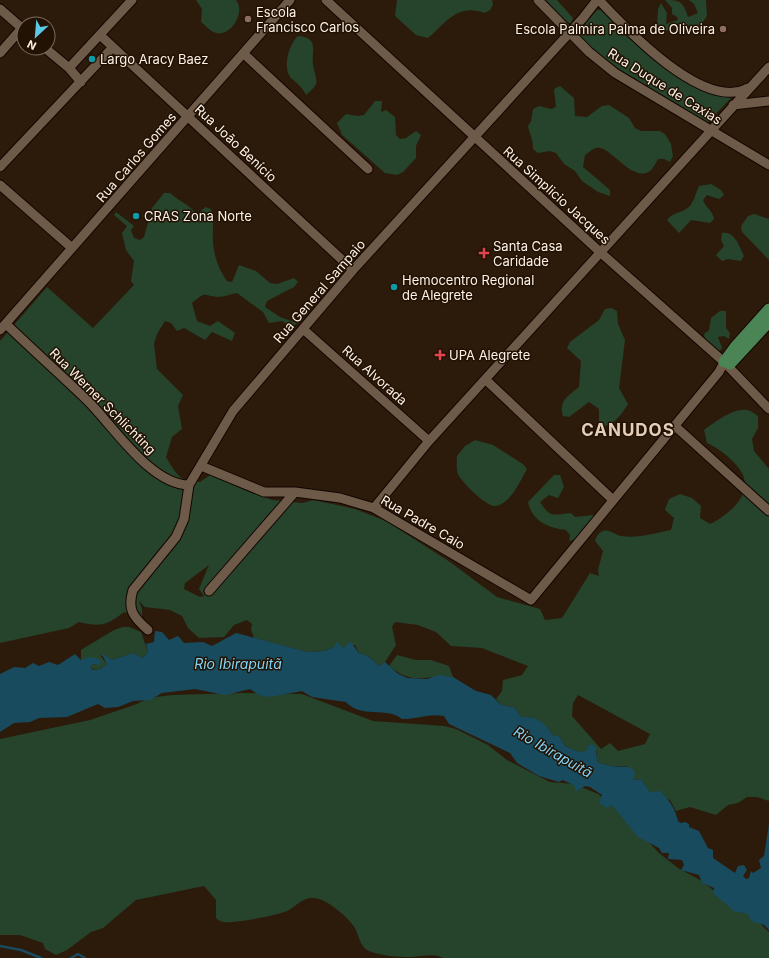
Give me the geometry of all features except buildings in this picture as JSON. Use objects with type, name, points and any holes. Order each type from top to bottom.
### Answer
[{"type":"main road","points":[[723,367],[735,347],[769,309]]},
{"type":"main road","points":[[723,367],[769,322]]},
{"type":"street","points":[[69,68],[132,0]]},
{"type":"street","name":"Rua Carlos Gomes","points":[[3,327],[290,0]]},
{"type":"street","name":"Rua Simplicio Jacques","points":[[326,0],[769,409]]},
{"type":"street","name":"Rua Duque de Caxias","points":[[538,0],[568,32],[614,73],[769,165]]},
{"type":"street","points":[[598,0],[621,24],[664,63],[693,81],[711,89],[723,91],[737,92],[750,87]]},
{"type":"street","name":"Rua General Sampaio","points":[[148,630],[140,623],[131,610],[130,600],[133,590],[176,538],[184,519],[189,485],[216,437],[233,411],[353,270],[598,0]]},
{"type":"street","points":[[0,9],[16,23]]},
{"type":"street","name":"Rua João Benício","points":[[100,34],[353,270]]},
{"type":"street","points":[[0,52],[16,36]]},
{"type":"street","points":[[0,167],[113,47]]},
{"type":"street","points":[[244,54],[368,169]]},
{"type":"street","points":[[55,56],[69,68],[81,82]]},
{"type":"street","points":[[374,508],[429,441],[486,380],[769,66]]},
{"type":"street","points":[[733,105],[769,101]]},
{"type":"street","points":[[0,184],[72,248]]},
{"type":"street","name":"Rua Werner Schlichting","points":[[3,327],[89,402],[143,462],[165,478],[179,484],[189,485]]},
{"type":"street","name":"Rua Alvorada","points":[[303,329],[429,441]]},
{"type":"street","points":[[486,380],[613,500],[723,367]]},
{"type":"street","points":[[675,426],[769,511]]},
{"type":"street","name":"Rua Padre Caio","points":[[201,466],[264,492],[296,492],[340,498],[374,508],[531,600],[613,500]]},
{"type":"street","points":[[209,591],[296,492]]},
{"type":"green space","points":[[196,0],[236,0],[239,5],[238,17],[232,27],[227,31],[216,33],[201,22],[202,9]]},
{"type":"green space","points":[[397,0],[492,0],[493,5],[490,10],[485,13],[467,10],[460,12],[447,20],[428,38],[416,35],[395,16]]},
{"type":"green space","points":[[543,0],[557,0],[573,18],[571,23],[568,23]]},
{"type":"green space","points":[[665,0],[678,1],[681,3],[685,8],[688,17],[698,13],[694,4],[689,0],[706,0],[707,16],[700,26],[694,27],[679,23],[665,32],[657,28],[658,9],[661,3],[667,13],[666,24],[678,20],[677,17],[672,14],[672,8]]},
{"type":"green space","points":[[597,10],[601,10],[652,57],[677,76],[701,91],[732,97],[707,123],[640,86],[578,37],[578,32]]},
{"type":"green space","points":[[298,36],[309,39],[313,46],[313,67],[316,84],[306,95],[288,74],[287,68],[289,50]]},
{"type":"green space","points":[[560,86],[574,98],[575,116],[587,117],[602,106],[609,105],[629,118],[635,128],[641,131],[660,131],[665,134],[671,144],[673,156],[670,162],[664,159],[658,159],[650,171],[646,173],[639,173],[633,171],[607,151],[601,148],[593,149],[585,155],[583,167],[610,190],[610,196],[598,192],[582,181],[575,171],[564,164],[556,153],[550,151],[538,153],[533,149],[528,126],[531,121],[533,109],[539,106],[551,109],[556,107],[554,89]]},
{"type":"green space","points":[[375,101],[382,101],[381,112],[386,110],[395,117],[396,135],[400,139],[406,138],[416,131],[421,135],[416,146],[416,158],[403,172],[397,175],[385,173],[342,135],[337,123],[346,114],[358,116],[364,115]]},
{"type":"green space","points":[[711,184],[721,190],[724,195],[719,199],[707,195],[703,200],[714,219],[710,223],[691,220],[679,233],[667,220],[672,215],[691,205],[699,186]]},
{"type":"green space","points":[[164,193],[170,193],[191,208],[197,215],[205,207],[211,209],[213,217],[213,245],[215,256],[221,272],[227,281],[232,282],[239,265],[256,271],[270,283],[277,284],[294,278],[298,282],[294,287],[267,301],[265,307],[280,317],[297,323],[292,327],[282,321],[269,323],[263,312],[237,293],[223,297],[202,295],[192,303],[197,321],[210,326],[218,321],[235,333],[232,341],[212,332],[205,340],[184,328],[177,331],[171,323],[165,321],[157,334],[154,344],[157,369],[183,395],[178,406],[182,429],[172,437],[166,457],[176,473],[187,480],[200,482],[210,475],[272,500],[302,503],[314,500],[355,509],[386,521],[450,562],[497,597],[540,609],[545,620],[562,618],[590,573],[599,576],[598,570],[603,551],[595,541],[601,532],[608,531],[621,536],[633,537],[671,530],[674,518],[665,510],[669,499],[680,494],[692,498],[701,506],[700,518],[710,524],[729,512],[735,506],[743,493],[745,485],[744,478],[739,468],[729,458],[707,443],[704,430],[724,416],[736,411],[748,410],[758,416],[758,428],[752,439],[754,451],[769,469],[769,801],[757,797],[747,797],[738,803],[728,805],[716,815],[690,807],[676,811],[670,800],[650,792],[641,779],[633,780],[627,766],[612,766],[599,763],[597,760],[597,751],[579,752],[565,746],[559,736],[554,736],[540,722],[532,718],[521,717],[514,707],[501,705],[496,699],[502,691],[503,680],[522,675],[528,666],[482,648],[451,646],[436,632],[418,625],[395,622],[392,627],[396,645],[385,662],[379,666],[368,656],[359,653],[355,645],[344,648],[334,647],[324,651],[308,652],[254,638],[251,630],[252,624],[247,620],[234,625],[224,637],[199,638],[188,628],[182,616],[170,610],[145,607],[139,601],[142,609],[142,618],[124,612],[108,623],[93,625],[79,622],[69,628],[0,643],[0,341],[47,287],[93,328],[134,285],[131,281],[134,261],[126,250],[122,233],[127,226],[114,215],[116,212],[134,226],[131,230],[134,238],[140,240],[144,237],[152,208]],"holes":[[[209,565],[199,589],[204,596],[200,597],[184,589],[185,583]],[[578,695],[650,734],[645,744],[618,751],[610,743],[601,749],[572,716],[573,703]]]},
{"type":"green space","points":[[754,214],[769,219],[769,260],[742,232],[741,226],[748,216]]},
{"type":"green space","points":[[722,233],[730,234],[736,240],[744,256],[741,261],[728,259],[722,261],[716,255],[724,246],[721,240]]},
{"type":"green space","points":[[611,308],[617,311],[618,324],[625,340],[619,388],[628,404],[614,421],[602,427],[599,421],[599,409],[589,402],[569,417],[563,416],[562,406],[565,399],[579,387],[581,361],[567,348],[570,342],[599,320],[605,309]]},
{"type":"green space","points":[[720,311],[726,311],[726,328],[730,333],[729,339],[724,336],[718,337],[722,348],[718,353],[705,340],[704,334],[709,330],[711,318]]},
{"type":"green space","points":[[475,440],[493,445],[523,464],[527,469],[510,497],[501,504],[495,506],[486,503],[469,488],[458,474],[457,456],[465,446]]},
{"type":"green space","points":[[554,475],[560,475],[564,487],[558,498],[549,495],[540,502],[549,513],[556,515],[571,513],[575,517],[593,515],[598,519],[575,539],[569,541],[570,535],[566,530],[547,525],[537,519],[530,509],[528,502]]},
{"type":"green space","points":[[129,627],[141,632],[148,652],[143,658],[133,653],[112,660],[100,655],[107,664],[97,670],[90,667],[93,664],[99,665],[81,660],[81,650],[114,630]]},
{"type":"green space","points":[[397,655],[416,660],[431,660],[449,666],[453,677],[413,678],[406,676],[389,666]]},
{"type":"green space","points":[[241,693],[302,694],[373,721],[444,726],[456,729],[488,745],[507,760],[550,782],[574,784],[598,794],[617,809],[659,853],[678,868],[700,880],[729,902],[751,915],[769,932],[769,958],[444,958],[432,955],[411,957],[390,956],[374,953],[366,949],[362,944],[355,928],[348,919],[325,901],[310,898],[300,902],[287,911],[275,915],[223,922],[216,918],[216,900],[204,886],[136,900],[103,928],[91,932],[67,950],[56,955],[45,949],[43,943],[20,935],[0,935],[0,739],[90,720],[137,704],[148,698],[172,695]]},
{"type":"water","name":"Rio Ibirapuitã","points":[[155,631],[162,632],[169,640],[178,636],[184,643],[203,642],[212,646],[236,633],[308,652],[324,651],[334,647],[336,642],[344,648],[350,641],[359,653],[368,656],[379,666],[385,662],[397,673],[407,678],[427,679],[439,675],[453,677],[476,691],[491,695],[501,705],[514,707],[521,717],[537,719],[547,727],[554,736],[559,736],[565,746],[579,752],[586,751],[589,745],[593,745],[596,747],[597,760],[599,763],[631,768],[635,773],[633,780],[641,779],[650,792],[660,791],[672,805],[678,821],[681,823],[685,822],[689,824],[689,827],[699,831],[708,848],[713,850],[713,858],[735,873],[738,866],[744,865],[747,870],[743,876],[746,879],[749,878],[751,871],[753,873],[761,868],[759,860],[764,856],[769,824],[769,930],[764,925],[751,921],[748,914],[733,911],[713,893],[714,888],[702,883],[699,875],[681,870],[684,865],[682,860],[668,859],[669,853],[662,853],[659,848],[638,837],[612,805],[607,808],[599,803],[602,795],[590,787],[585,786],[575,792],[575,786],[563,780],[559,782],[539,776],[517,763],[510,753],[449,724],[444,716],[434,715],[402,719],[389,713],[359,710],[346,702],[312,697],[302,691],[269,697],[259,695],[250,689],[225,695],[195,689],[162,693],[150,700],[133,701],[118,707],[105,708],[98,704],[67,717],[39,718],[30,722],[14,723],[0,732],[0,674],[14,667],[25,668],[33,663],[39,666],[49,662],[58,665],[75,654],[81,660],[92,658],[102,661],[99,665],[93,664],[90,667],[93,670],[101,669],[107,664],[101,653],[112,660],[133,653],[143,658],[148,652],[146,644],[154,642]]},
{"type":"waterway","points":[[0,946],[21,950],[41,958]]},
{"type":"waterway","points":[[71,958],[78,954],[85,958]]},
{"type":"place","name":"Escola Francisco Carlos","points":[[248,19]]},
{"type":"place","name":"Escola Palmira Palma de Oliveira","points":[[723,29]]},
{"type":"place","name":"Largo Aracy Baez","points":[[92,59]]},
{"type":"place","name":"CRAS Zona Norte","points":[[136,216]]},
{"type":"place","name":"Santa Casa Caridade","points":[[484,253]]},
{"type":"place","name":"Hemocentro Regional de Alegrete","points":[[394,287]]},
{"type":"place","name":"UPA Alegrete","points":[[440,355]]},
{"type":"district","name":"CANUDOS","points":[[628,430]]}]
